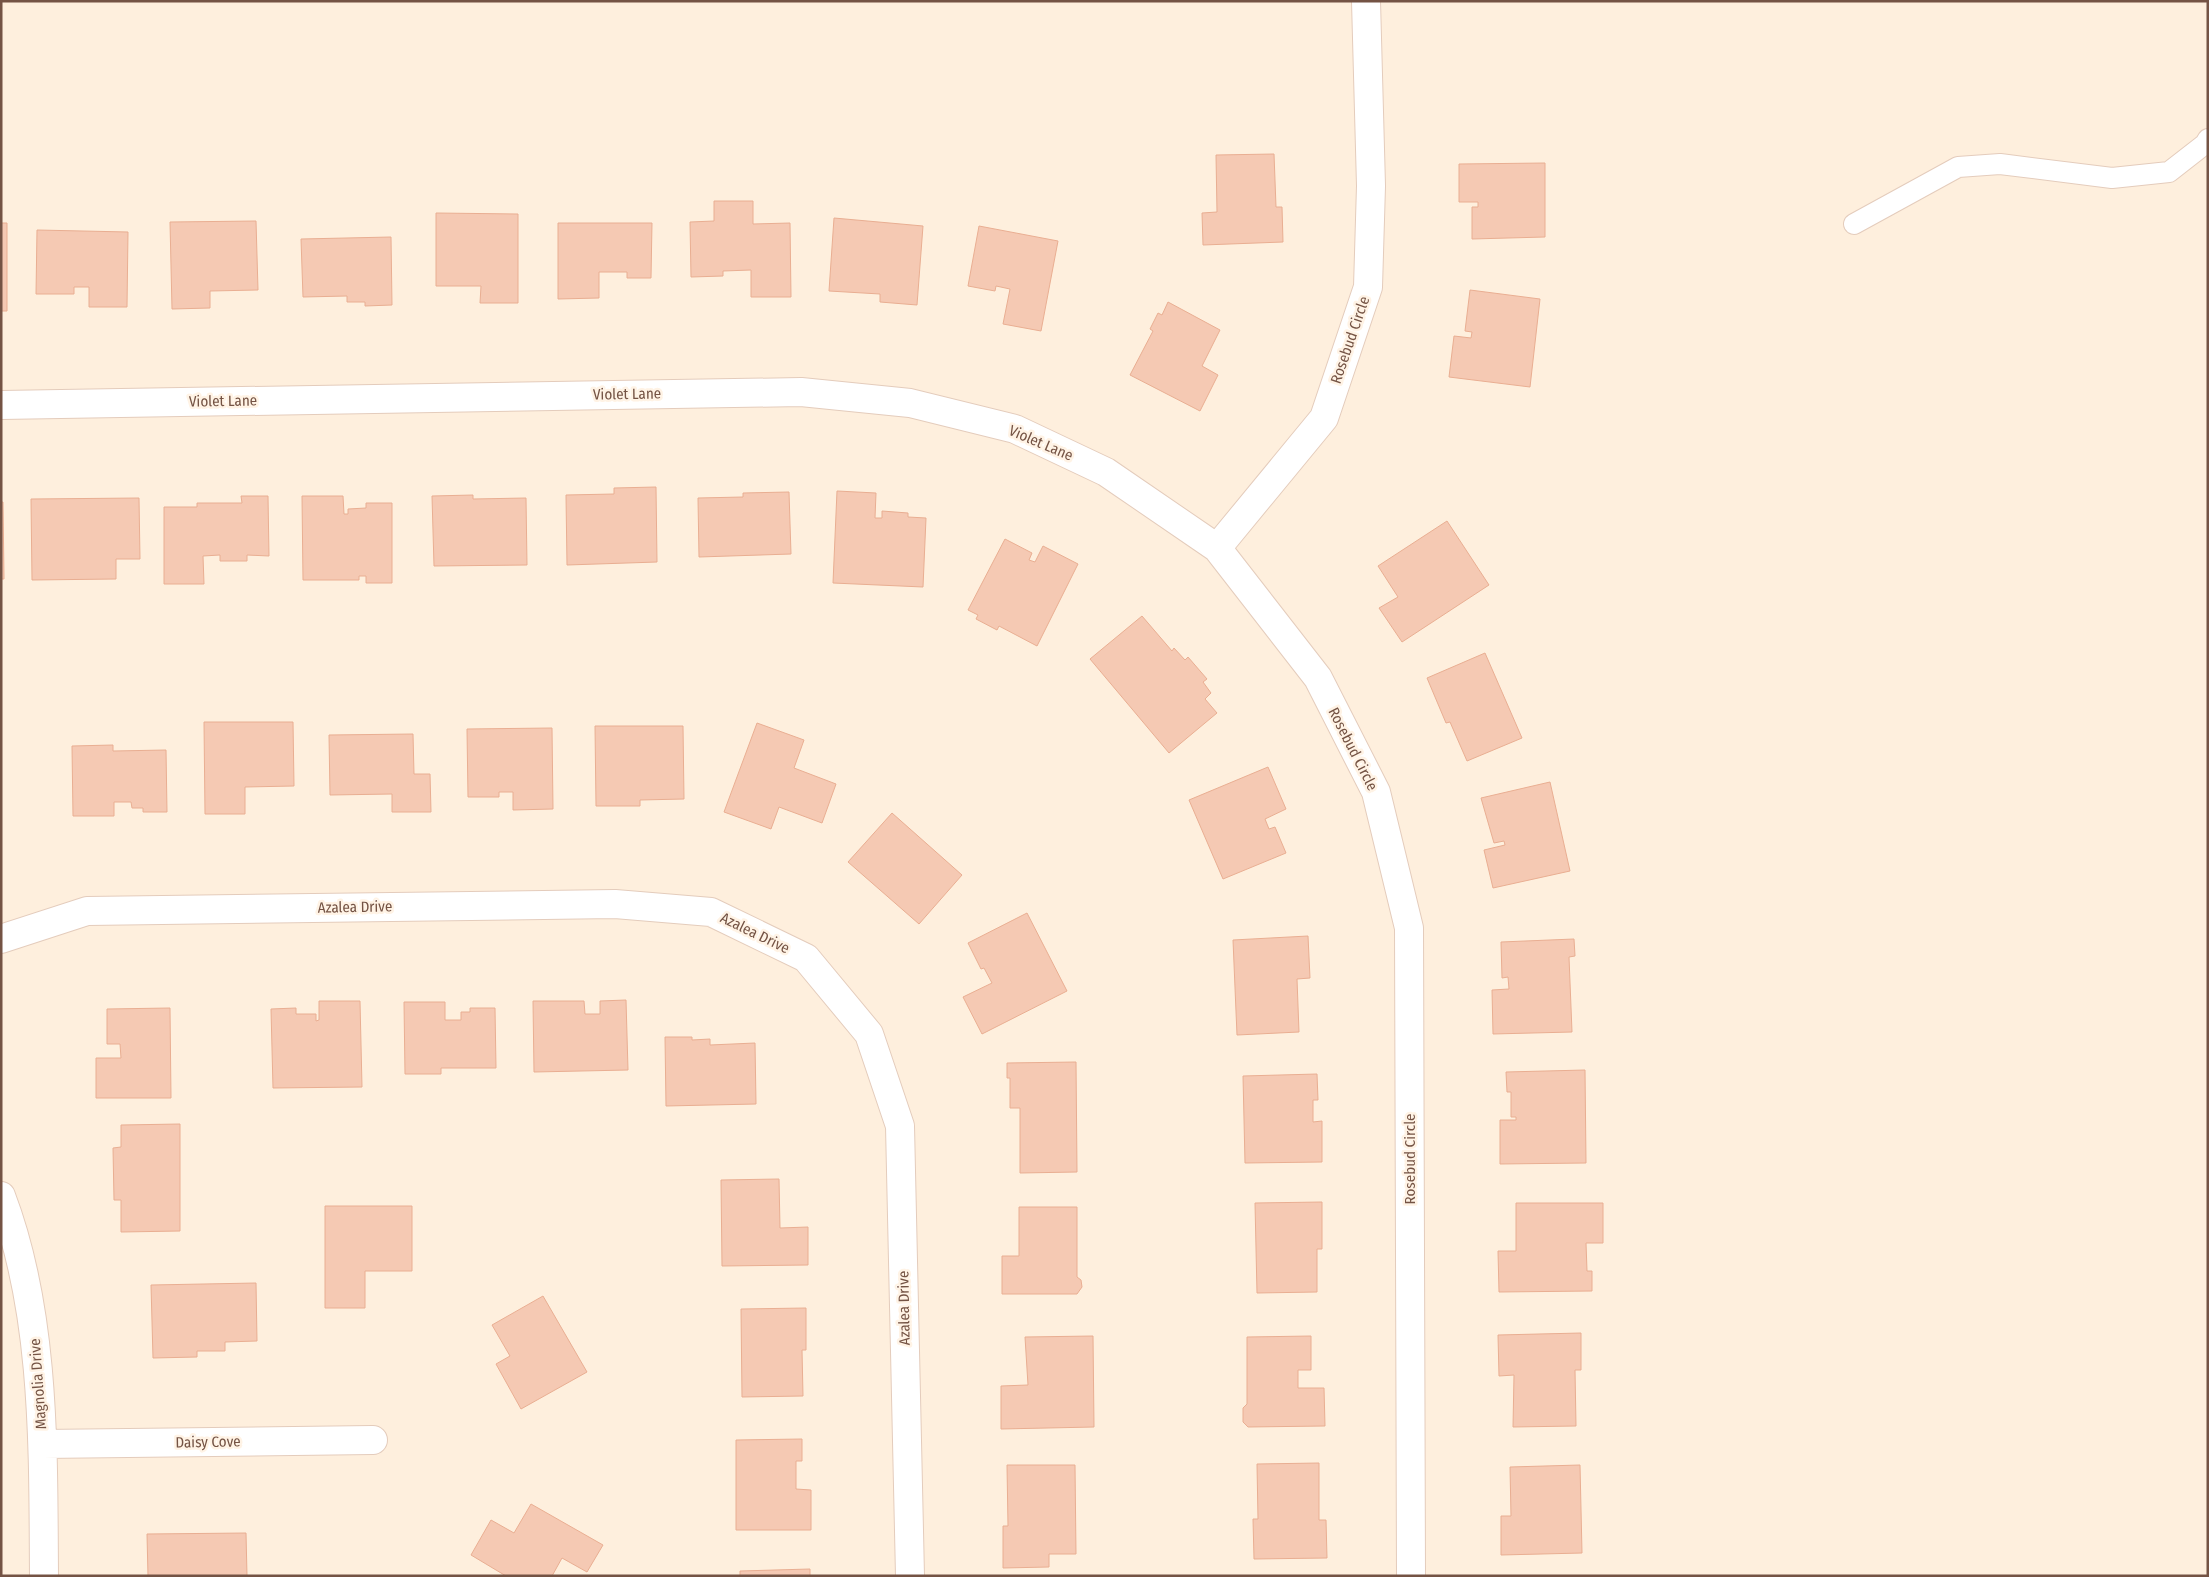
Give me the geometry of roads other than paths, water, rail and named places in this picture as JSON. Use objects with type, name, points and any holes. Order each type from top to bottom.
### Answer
[{"type":"street","name":"Rosebud Circle","points":[[1366,1],[1371,186],[1368,287],[1324,418],[1217,548],[1318,678],[1376,792],[1409,928],[1411,1576]]},
{"type":"street","name":"Violet Lane","points":[[1,405],[801,392],[910,403],[1015,429],[1106,472],[1217,548]]},
{"type":"street","name":"Azalea Drive","points":[[1,939],[87,911],[615,904],[711,912],[806,958],[869,1034],[900,1126],[910,1576]]},
{"type":"street","name":"Magnolia Drive","points":[[1,1196],[12,1225],[35,1333],[43,1444],[44,1576]]},
{"type":"street","name":"Daisy Cove","points":[[43,1444],[373,1440]]},
{"type":"lane","points":[[1854,224],[1958,167],[2000,164],[2112,178],[2169,172],[2205,144],[2208,139]]}]
